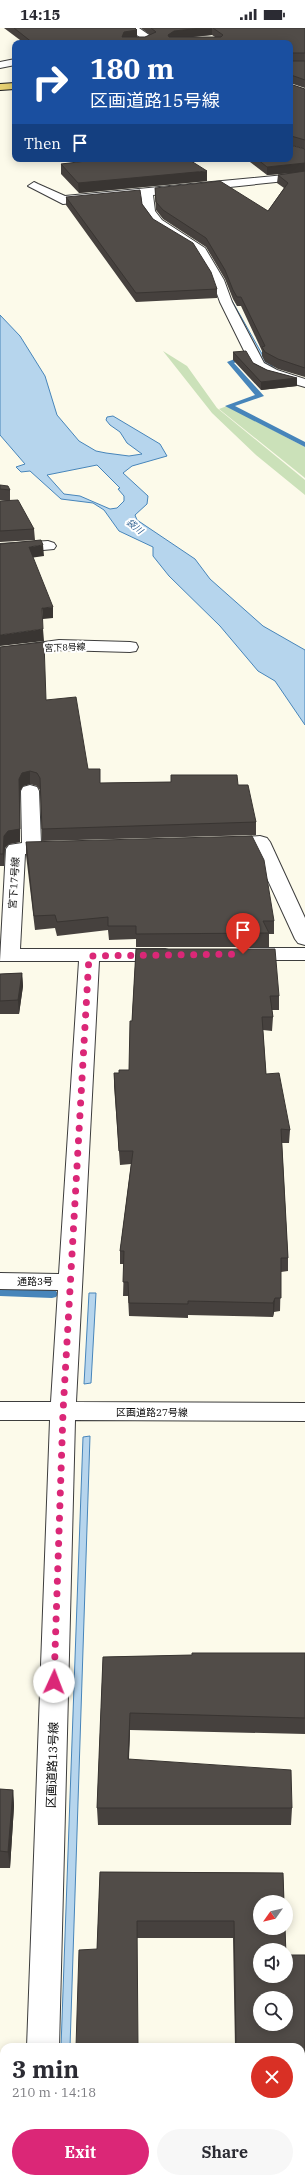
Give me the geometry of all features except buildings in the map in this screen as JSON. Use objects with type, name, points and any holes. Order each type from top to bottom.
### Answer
[{"type":"main road","points":[[0,86],[12,86]]},
{"type":"street","points":[[132,28],[150,40]]},
{"type":"street","points":[[0,64],[12,62]]},
{"type":"street","points":[[34,186],[62,200],[305,176]]},
{"type":"street","points":[[147,192],[149,211],[158,223],[199,248],[218,280],[226,302],[258,366],[272,373],[305,383]]},
{"type":"street","points":[[0,549],[48,546]]},
{"type":"street","name":"宮下8号線","points":[[0,653],[59,646],[130,647]]},
{"type":"street","points":[[30,791],[32,848]]},
{"type":"street","points":[[205,844],[260,842],[305,939]]},
{"type":"street","name":"宮下17号線","points":[[4,955],[16,849],[71,847]]},
{"type":"street","points":[[228,955],[305,954]]},
{"type":"street","points":[[4,955],[181,955]]},
{"type":"street","name":"区画道路13号線","points":[[42,2043],[63,1412],[89,956]]},
{"type":"street","name":"通路3号","points":[[0,1281],[71,1282]]},
{"type":"street","name":"区画道路27号線","points":[[0,1411],[305,1412]]},
{"type":"green space","points":[[163,351],[187,366],[217,408],[305,480],[305,495],[256,455],[212,413]]},
{"type":"green space","points":[[227,406],[305,447],[305,478],[219,409]]},
{"type":"water","points":[[228,299],[231,299],[266,361],[277,370],[286,373],[283,373],[267,366],[262,361]]},
{"type":"water","name":"袋川","points":[[0,315],[20,336],[45,376],[57,415],[79,441],[96,451],[129,456],[142,454],[127,443],[120,432],[106,420],[107,417],[113,416],[160,444],[167,456],[132,466],[123,473],[148,496],[147,504],[135,515],[137,520],[195,559],[210,579],[263,626],[305,650],[305,725],[275,681],[258,671],[220,626],[169,576],[153,556],[153,547],[119,531],[104,510],[93,503],[61,499],[30,471],[21,472],[16,467],[25,464],[0,435]],"holes":[[[97,465],[120,488],[118,489],[124,496],[124,501],[117,508],[110,509],[80,496],[64,494],[47,475]]]},
{"type":"water","points":[[89,1293],[96,1293],[91,1383],[84,1384]]},
{"type":"water","points":[[90,1436],[70,2043],[61,2043],[83,1437]]},
{"type":"waterway","points":[[247,356],[230,362],[260,396],[229,406],[305,445]]},
{"type":"waterway","points":[[0,1292],[52,1294]]},
{"type":"route","points":[[54,1682],[63,1412],[89,956],[243,954]]}]
